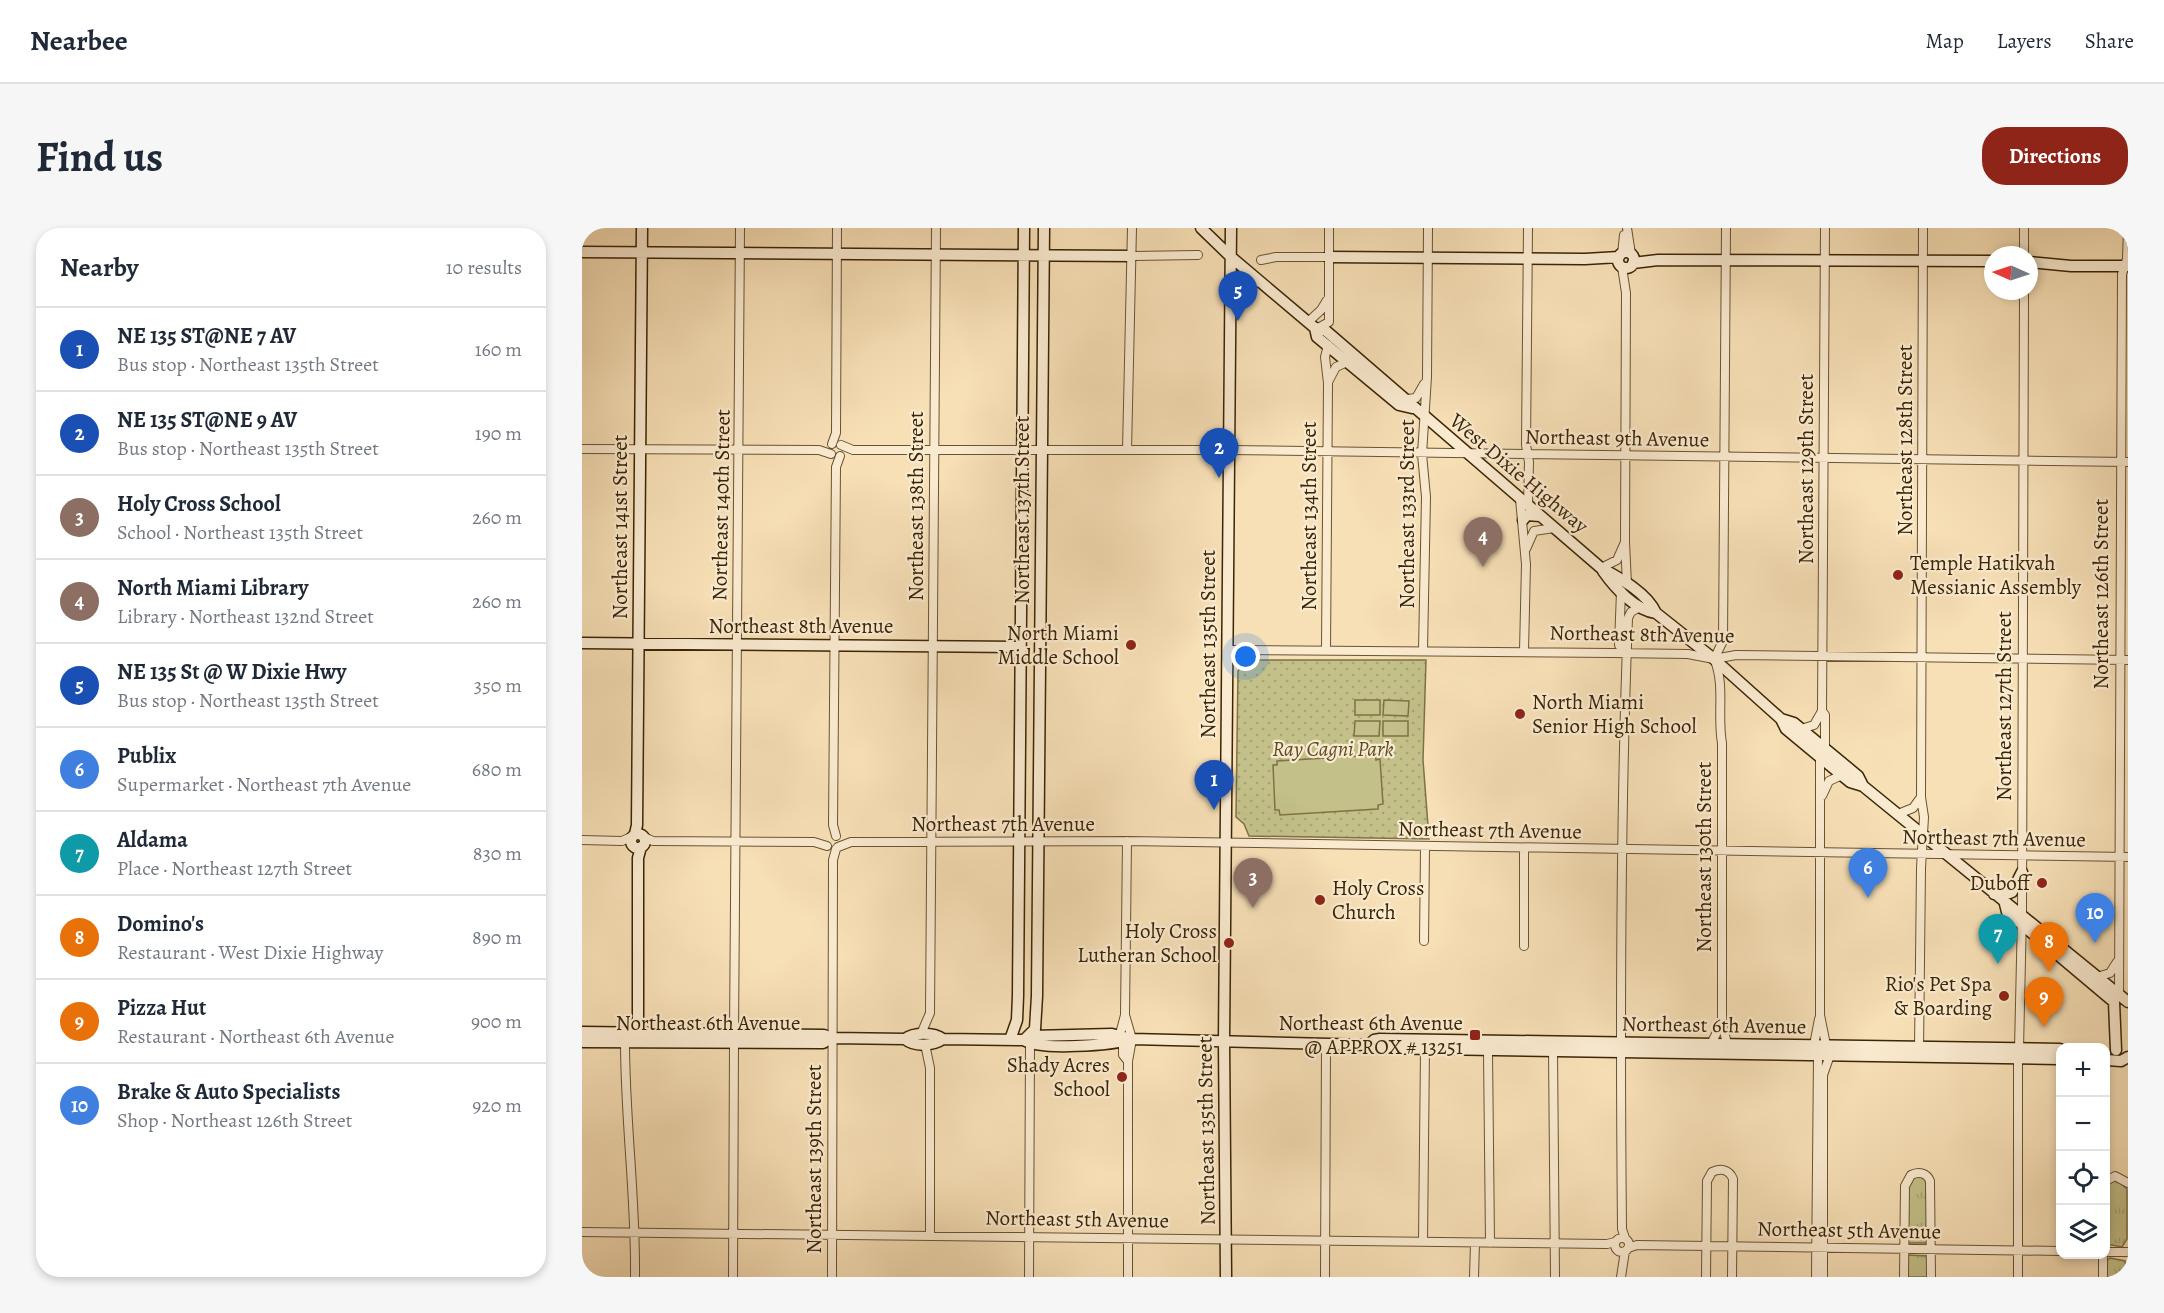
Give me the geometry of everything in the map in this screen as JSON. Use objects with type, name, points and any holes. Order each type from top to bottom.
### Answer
[{"type":"main road","name":"Northeast 141st Street","points":[[638,1032],[642,228]]},
{"type":"main road","name":"Northeast 137th Street","points":[[1010,1040],[1017,1020],[1024,450],[1024,228]]},
{"type":"main road","name":"Northeast 137th Street","points":[[1027,1042],[1035,1029],[1037,937],[1044,228]]},
{"type":"main road","name":"West Dixie Highway","points":[[1202,228],[1259,281],[1312,325],[1325,330],[1424,418],[1601,568],[1624,588],[1645,612],[1656,613]]},
{"type":"main road","name":"Northeast 135th Street","points":[[1226,1277],[1224,1041],[1231,228]]},
{"type":"main road","points":[[582,252],[1132,256]]},
{"type":"main road","points":[[1328,257],[1984,261]]},
{"type":"main road","points":[[2038,262],[2071,266],[2126,266]]},
{"type":"main road","points":[[1230,297],[1241,284],[1259,281]]},
{"type":"main road","name":"West Dixie Highway","points":[[1312,325],[1317,337],[1399,405],[1409,404]]},
{"type":"main road","points":[[1523,520],[1527,515],[1540,516]]},
{"type":"main road","points":[[1023,533],[1041,533]]},
{"type":"main road","name":"West Dixie Highway","points":[[1624,588],[1652,605],[1656,613],[1714,659],[1782,719],[1786,729],[1858,777],[1863,786]]},
{"type":"main road","name":"Northeast 8th Avenue","points":[[582,643],[1020,646]]},
{"type":"main road","name":"West Dixie Highway","points":[[1782,719],[1791,721],[1801,729],[1850,782],[1863,786],[1898,814],[1994,894],[2005,904],[2007,912],[2021,919],[2097,977],[2117,999]]},
{"type":"main road","points":[[1020,745],[1040,745]]},
{"type":"main road","points":[[1994,894],[2004,895],[2014,890],[2022,872]]},
{"type":"main road","name":"West Dixie Highway","points":[[2021,919],[2117,999],[2128,1002]]},
{"type":"main road","points":[[1018,937],[1037,937]]},
{"type":"main road","name":"Northeast 126th Street","points":[[2111,1050],[2117,999]]},
{"type":"main road","name":"Northeast 6th Avenue","points":[[582,1032],[638,1032],[731,1037]]},
{"type":"main road","name":"Northeast 6th Avenue","points":[[582,1042],[625,1042],[639,1037],[824,1035],[832,1038],[905,1039],[910,1044],[923,1039],[936,1044],[940,1037],[1027,1042],[1032,1036],[1369,1045],[1374,1048],[1488,1051],[1711,1044],[1816,1050],[1919,1052],[2018,1053],[2056,1049]]},
{"type":"main road","name":"Northeast 6th Avenue","points":[[1369,1045],[1375,1039],[1795,1055],[1816,1050]]},
{"type":"main road","points":[[1425,1049],[1442,1040]]},
{"type":"main road","points":[[1816,1050],[1844,1046]]},
{"type":"main road","name":"Northeast 6th Avenue","points":[[1828,1050],[1844,1046],[1999,1058],[2018,1053],[2056,1058]]},
{"type":"main road","points":[[1795,1055],[1828,1050]]},
{"type":"main road","points":[[2111,1050],[2128,1053]]},
{"type":"main road","points":[[2110,1060],[2121,1061],[2128,1057]]},
{"type":"street","name":"Northeast 140th Street","points":[[733,1277],[731,1037],[736,841],[740,228]]},
{"type":"street","points":[[833,842],[837,228]]},
{"type":"street","name":"Northeast 138th Street","points":[[923,1039],[930,1013],[936,228]]},
{"type":"street","points":[[1127,450],[1132,228]]},
{"type":"street","points":[[1312,325],[1329,322],[1329,228]]},
{"type":"street","name":"Northeast 133rd Street","points":[[1423,650],[1426,497],[1422,454],[1427,377],[1428,228]]},
{"type":"street","points":[[1524,651],[1523,520],[1528,455],[1528,228]]},
{"type":"street","points":[[1625,653],[1619,645],[1625,542],[1626,228]]},
{"type":"street","name":"Northeast 130th Street","points":[[1726,228],[1723,646],[1714,659],[1720,681],[1718,723],[1722,760],[1722,1022],[1727,1044]]},
{"type":"street","name":"Northeast 129th Street","points":[[1823,1277],[1820,1248],[1816,1050],[1820,1015],[1825,715],[1822,711],[1822,656],[1826,228]]},
{"type":"street","name":"Northeast 128th Street","points":[[1919,1052],[1921,855],[1924,804],[1922,797],[1923,228]]},
{"type":"street","points":[[2024,228],[2024,246]]},
{"type":"street","name":"Northeast 126th Street","points":[[2117,999],[2118,857],[2124,660],[2125,462],[2122,273],[2127,259],[2128,228]]},
{"type":"street","points":[[1132,256],[1198,255]]},
{"type":"street","points":[[1261,260],[1276,257],[1328,257]]},
{"type":"street","points":[[1312,325],[1328,300]]},
{"type":"street","name":"Northeast 127th Street","points":[[2018,1277],[2024,300]]},
{"type":"street","name":"Northeast 134th Street","points":[[1326,649],[1328,383],[1325,357],[1328,345]]},
{"type":"street","points":[[1328,383],[1336,367],[1347,362]]},
{"type":"street","name":"Northeast 133rd Street","points":[[1409,404],[1416,398],[1427,377]]},
{"type":"street","points":[[582,449],[836,450]]},
{"type":"street","name":"Northeast 9th Avenue","points":[[836,450],[1228,450],[1467,455],[2023,459],[2125,462]]},
{"type":"street","points":[[1525,551],[1533,533],[1542,528],[1554,528]]},
{"type":"street","points":[[1601,568],[1617,560],[1625,542]]},
{"type":"street","points":[[1621,1277],[1620,1048],[1625,653],[1629,615],[1640,607]]},
{"type":"street","name":"Northeast 8th Avenue","points":[[1228,650],[1326,649],[1688,654],[1714,659],[1736,655],[2124,660]]},
{"type":"street","points":[[1801,729],[1814,724],[1822,711]]},
{"type":"street","points":[[1822,796],[1829,781],[1842,775]]},
{"type":"street","points":[[1898,814],[1913,808],[1922,797]]},
{"type":"street","name":"Northeast 7th Avenue","points":[[582,840],[931,843],[1127,841],[1425,848],[2128,857]]},
{"type":"street","points":[[1127,841],[1125,1038],[1128,1061],[1128,1277]]},
{"type":"street","name":"Northeast 139th Street","points":[[832,1277],[833,842]]},
{"type":"street","points":[[1424,941],[1425,848]]},
{"type":"street","points":[[1524,849],[1524,946]]},
{"type":"street","points":[[2097,977],[2110,973],[2117,962]]},
{"type":"street","points":[[930,1013],[940,1037],[930,1068]]},
{"type":"street","points":[[1125,1015],[1125,1038]]},
{"type":"street","name":"Northeast 129th Street","points":[[1816,1277],[1820,1248],[1823,1075],[1828,1050],[1820,1015]]},
{"type":"street","name":"Northeast 130th Street","points":[[1711,1044],[1722,1022]]},
{"type":"street","points":[[923,1039],[930,1068],[930,1235]]},
{"type":"street","points":[[625,1042],[626,1115],[635,1233],[635,1277]]},
{"type":"street","name":"Northeast 137th Street","points":[[1027,1042],[1029,1277]]},
{"type":"street","points":[[1325,1277],[1326,1045]]},
{"type":"street","points":[[1423,1241],[1425,1049]]},
{"type":"street","points":[[1553,1050],[1555,1277]]},
{"type":"street","points":[[1488,1051],[1490,1243]]},
{"type":"street","points":[[1706,1277],[1707,1181],[1712,1172],[1720,1170],[1729,1173],[1733,1179],[1732,1277]]},
{"type":"street","points":[[1904,1277],[1906,1181],[1911,1175],[1920,1173],[1926,1175],[1930,1181],[1931,1277]]},
{"type":"street","points":[[2110,1179],[2115,1176],[2128,1183]]},
{"type":"street","name":"Northeast 5th Avenue","points":[[582,1232],[1227,1238],[1475,1243],[1555,1242],[1620,1245],[2056,1251]]},
{"type":"street","points":[[1474,1277],[1475,1243]]},
{"type":"street","points":[[2110,1253],[2128,1252]]},
{"type":"street","points":[[2103,1277],[2104,1259]]},
{"type":"green space","name":"Ray Cagni Park","points":[[1248,660],[1426,660],[1423,760],[1429,839],[1249,836],[1244,824],[1236,817],[1238,671]]},
{"type":"green space","points":[[1355,700],[1380,700],[1380,715],[1355,715]]},
{"type":"green space","points":[[1384,700],[1409,701],[1408,716],[1383,715]]},
{"type":"green space","points":[[1355,721],[1380,721],[1379,736],[1354,736]]},
{"type":"green space","points":[[1383,721],[1408,721],[1408,736],[1383,736]]},
{"type":"green space","points":[[1375,755],[1376,760],[1380,759],[1383,804],[1378,805],[1378,809],[1280,815],[1279,810],[1275,810],[1273,765],[1277,765],[1277,761]]},
{"type":"green space","points":[[1922,1176],[1928,1183],[1928,1243],[1908,1243],[1907,1187],[1913,1177]]},
{"type":"green space","points":[[2115,1178],[2127,1189],[2127,1239],[2122,1247],[2110,1245],[2110,1180]]},
{"type":"green space","points":[[1907,1255],[1928,1256],[1929,1277],[1906,1277]]},
{"type":"green space","points":[[2110,1258],[2125,1261],[2127,1277],[2105,1277],[2105,1262]]},
{"type":"place","name":"NE 135 St @ W Dixie Hwy","points":[[1238,321]]},
{"type":"place","name":"NE 135 ST@NE 9 AV","points":[[1219,478]]},
{"type":"place","name":"North Miami Library","points":[[1483,567]]},
{"type":"place","name":"Temple Hatikvah Messianic Assembly","points":[[1898,575]]},
{"type":"place","name":"North Miami Middle School","points":[[1131,645]]},
{"type":"place","name":"North Miami Senior High School","points":[[1520,714]]},
{"type":"place","name":"NE 135 ST@NE 7 AV","points":[[1214,810]]},
{"type":"place","name":"Duboff","points":[[2042,883]]},
{"type":"place","name":"Publix","points":[[1868,898]]},
{"type":"place","name":"Holy Cross Church","points":[[1320,900]]},
{"type":"place","name":"Holy Cross School","points":[[1253,908]]},
{"type":"place","name":"Holy Cross Lutheran School","points":[[1229,943]]},
{"type":"place","name":"Brake & Auto Specialists","points":[[2095,943]]},
{"type":"place","name":"Aldama","points":[[1998,964]]},
{"type":"place","name":"Domino's","points":[[2049,972]]},
{"type":"place","name":"Rio's Pet Spa & Boarding","points":[[2004,996]]},
{"type":"place","name":"Pizza Hut","points":[[2044,1027]]},
{"type":"place","name":"Northeast 6th Avenue @ APPROX # 13251","points":[[1475,1035]]},
{"type":"place","name":"Shady Acres School","points":[[1122,1077]]}]
